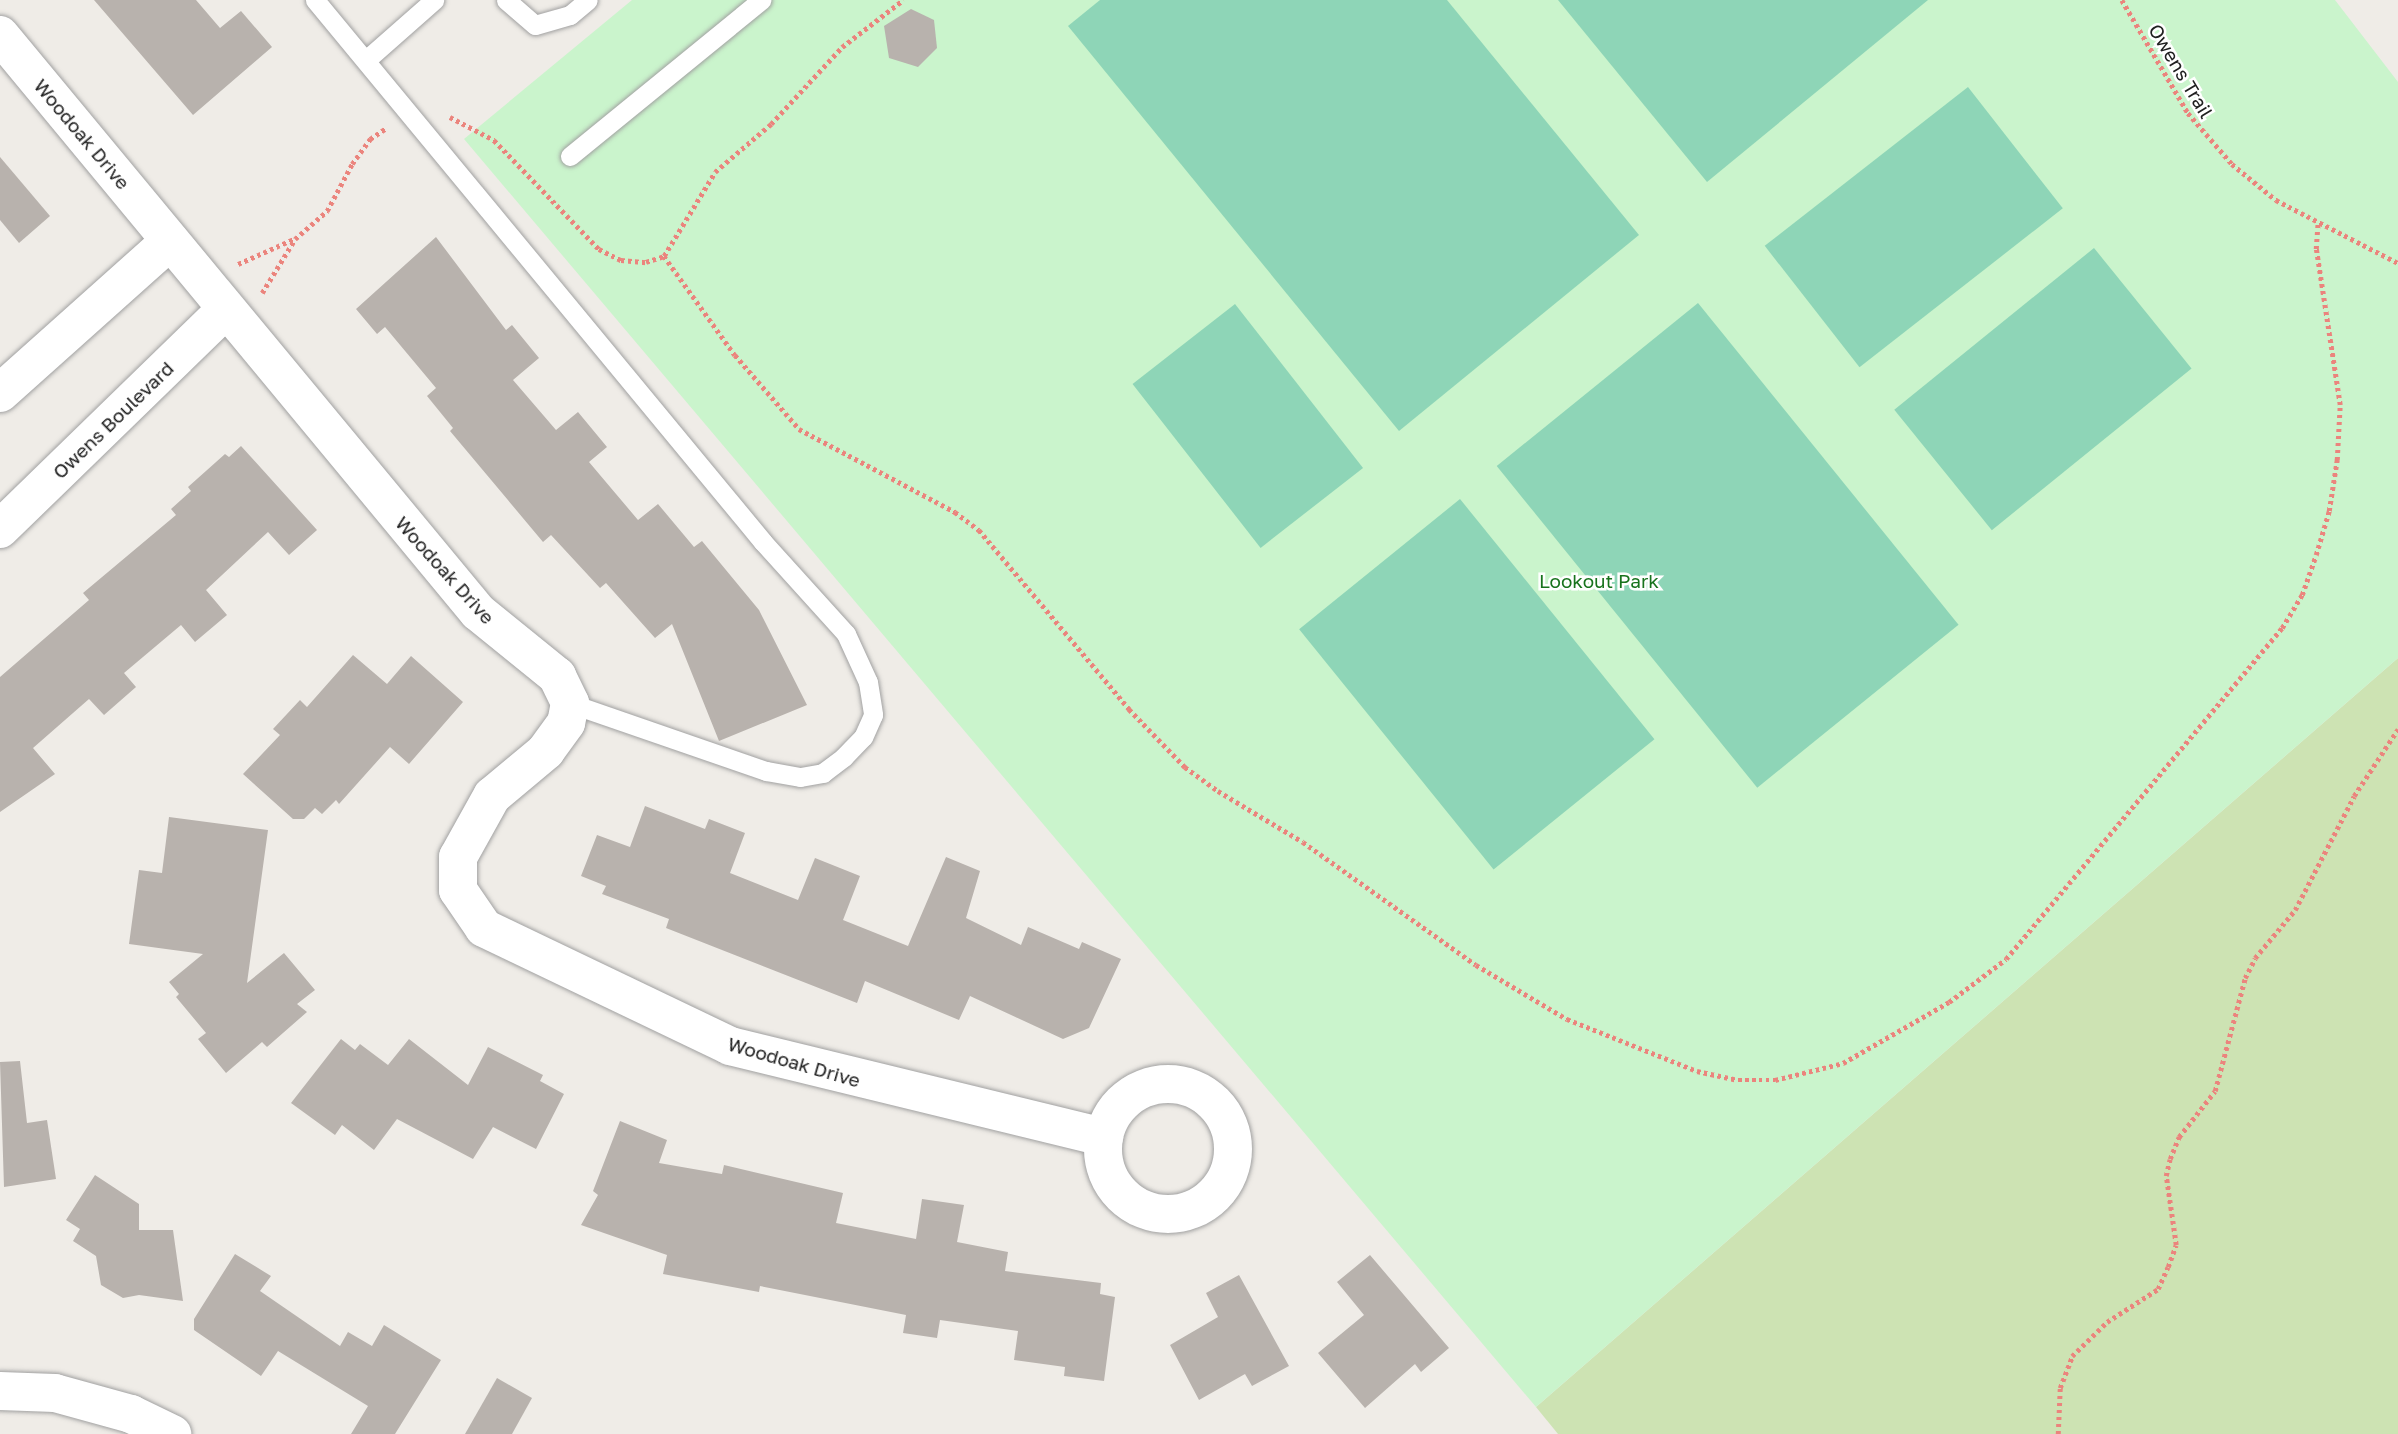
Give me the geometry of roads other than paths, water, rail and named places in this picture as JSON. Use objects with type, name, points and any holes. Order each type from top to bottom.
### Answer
[{"type":"street","name":"Woodoak Drive","points":[[2,40],[478,612],[557,676],[570,703],[566,723],[546,751],[492,796],[458,857],[458,890],[484,928],[730,1046],[1104,1137]]},
{"type":"street","points":[[0,394],[170,241]]},
{"type":"street","name":"Owens Boulevard","points":[[0,529],[225,310]]},
{"type":"street","points":[[0,1391],[55,1393],[131,1414],[172,1434]]},
{"type":"lane","points":[[315,0],[763,542],[846,634],[868,682],[873,715],[863,737],[844,757],[823,773],[800,777],[766,771],[570,703]]},
{"type":"lane","points":[[366,60],[434,0]]},
{"type":"lane","points":[[506,0],[535,25],[570,15],[588,0]]},
{"type":"lane","points":[[570,156],[761,0]]},
{"type":"park label","name":"Lookout Park","points":[[1599,581]]}]
